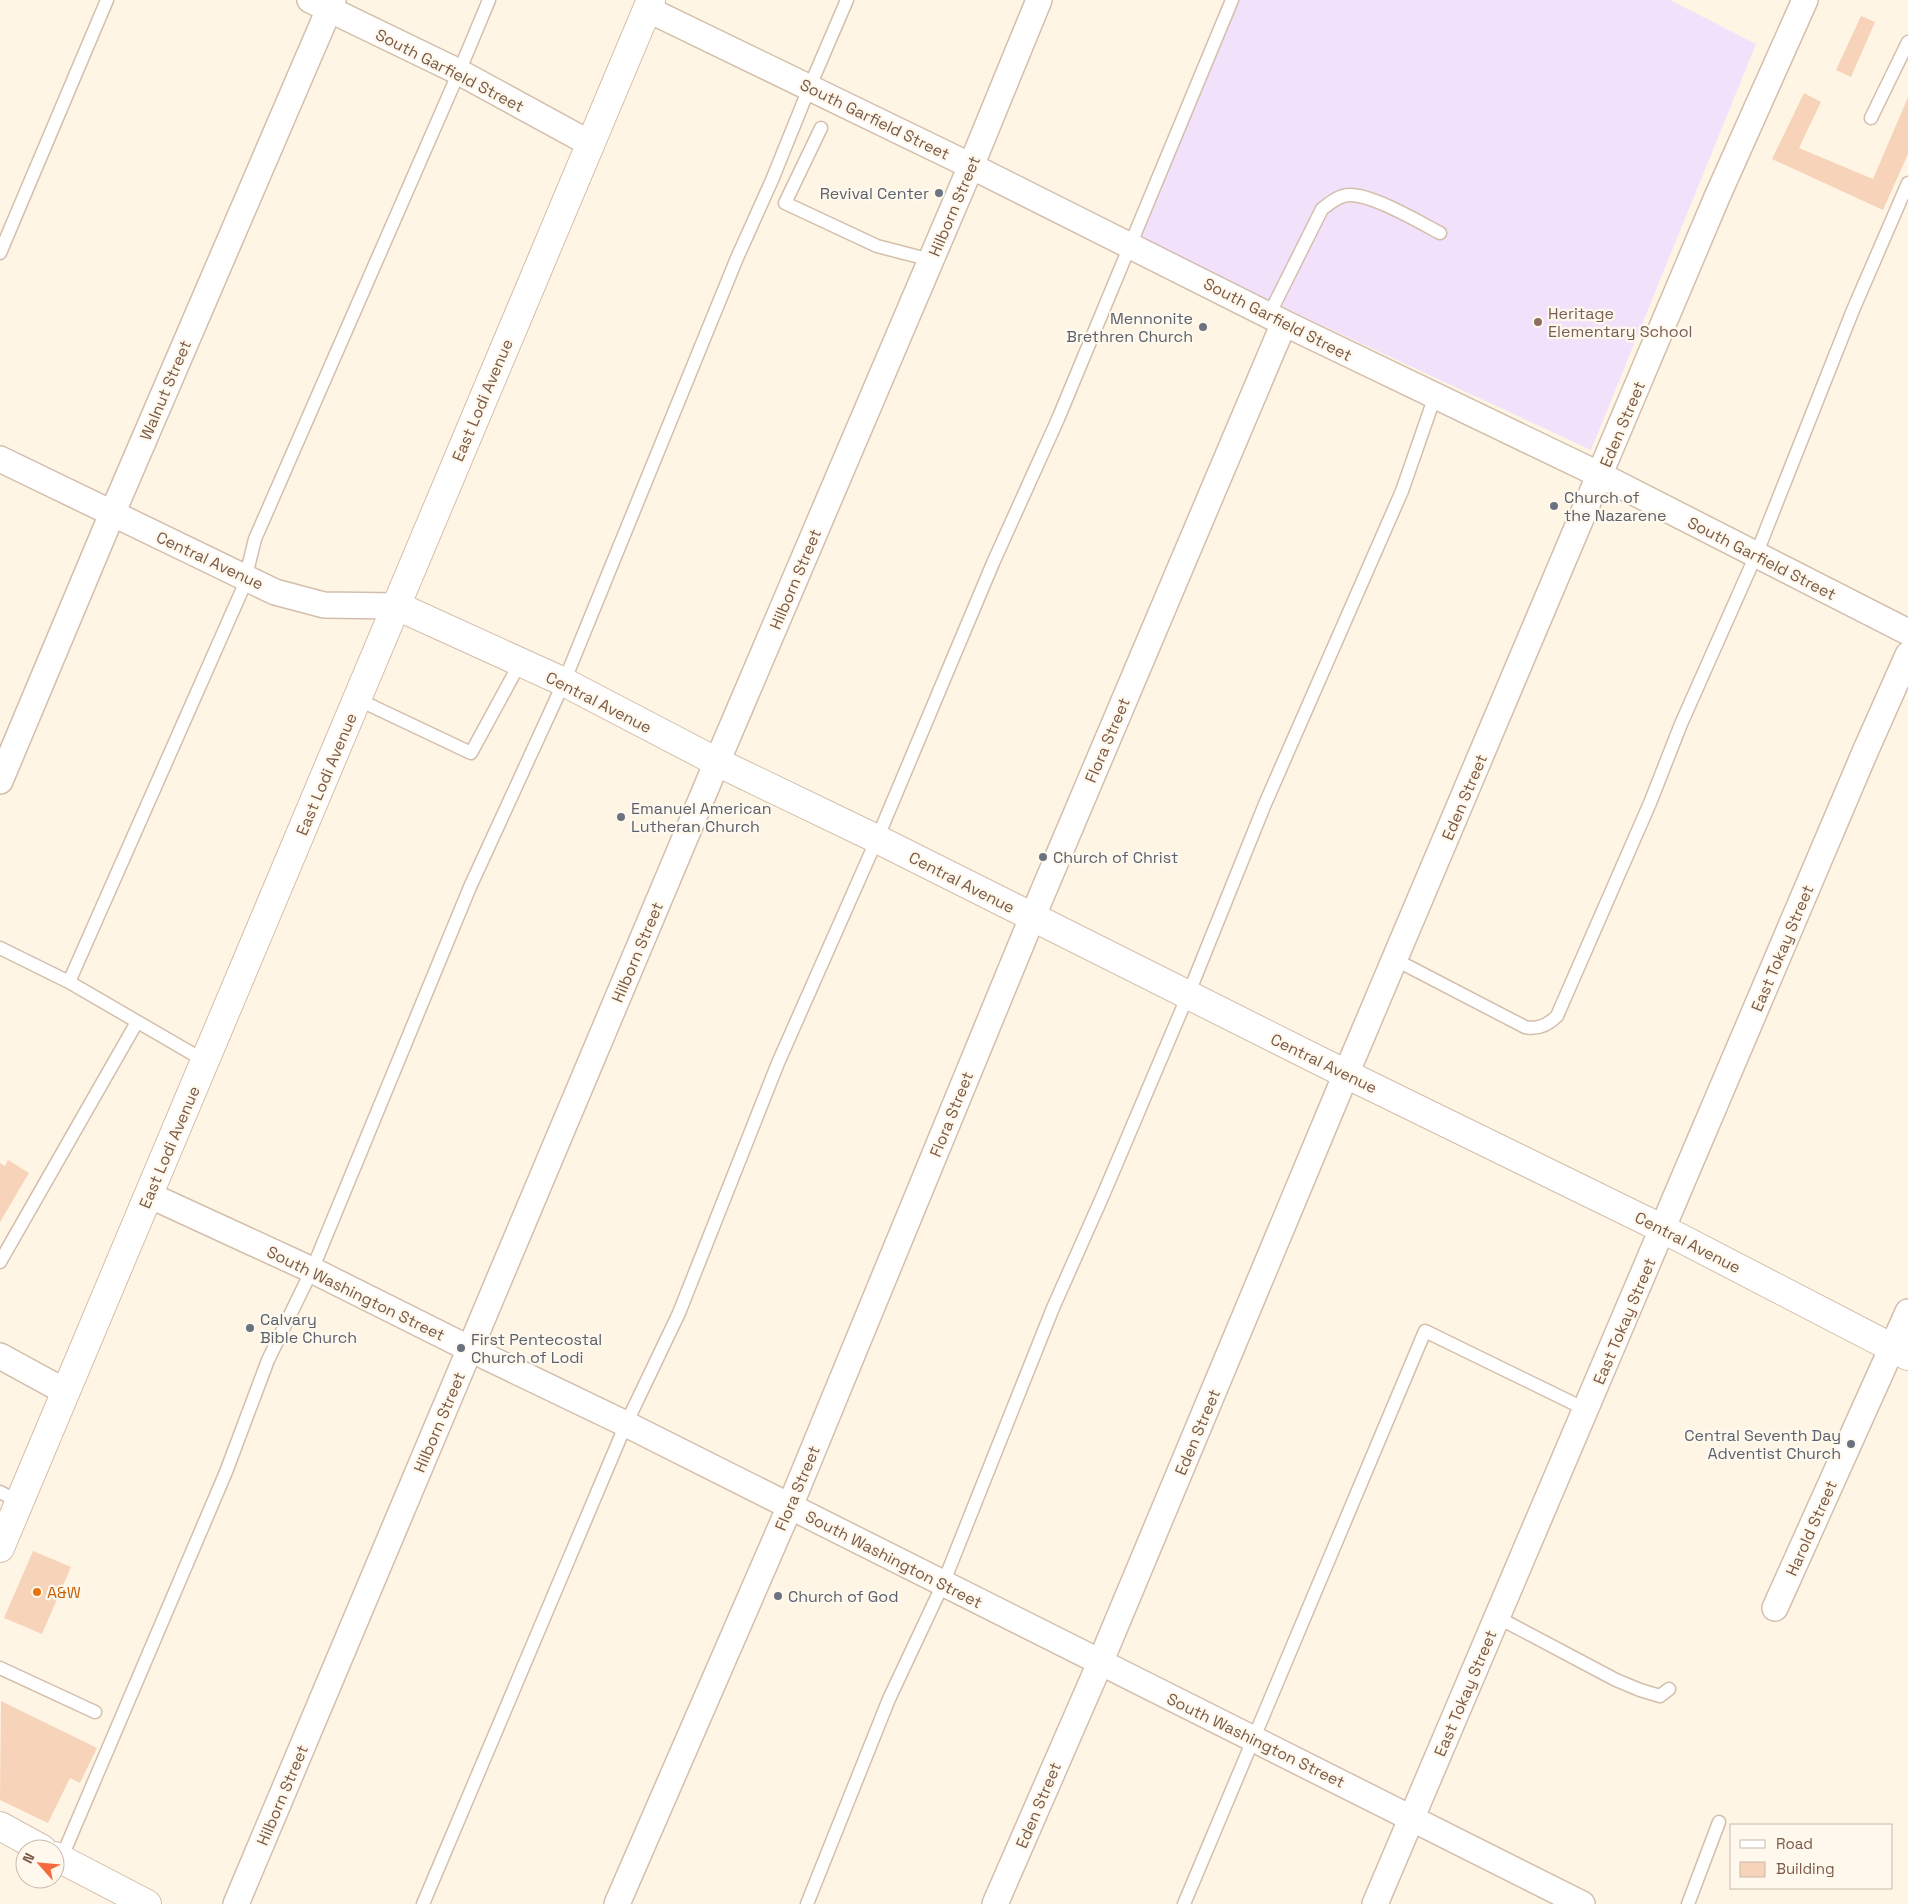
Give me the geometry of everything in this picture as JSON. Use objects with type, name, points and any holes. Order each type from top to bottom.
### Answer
[{"type":"street","name":"Hilborn Street","points":[[236,1904],[717,762],[971,166],[1039,0]]},
{"type":"street","name":"Eden Street","points":[[995,1904],[1100,1663],[1346,1074],[1396,960],[1717,197],[1805,0]]},
{"type":"street","name":"South Garfield Street","points":[[324,3],[459,72],[589,143]]},
{"type":"street","name":"Walnut Street","points":[[0,781],[324,3]]},
{"type":"street","name":"South Garfield Street","points":[[649,4],[1276,319],[1600,476],[1908,632]]},
{"type":"street","name":"East Lodi Avenue","points":[[0,1548],[10,1497],[66,1392],[649,4]]},
{"type":"street","name":"Flora Street","points":[[617,1904],[790,1506],[1276,319]]},
{"type":"street","name":"Central Avenue","points":[[0,459],[275,592],[324,605],[397,606],[564,682],[717,762],[877,839],[1346,1074],[1663,1229],[1900,1352]]},
{"type":"street","name":"East Tokay Street","points":[[1375,1904],[1908,655]]},
{"type":"street","name":"South Washington Street","points":[[149,1195],[312,1270],[626,1424],[1582,1904]]},
{"type":"street","name":"Harold Street","points":[[1775,1608],[1900,1352],[1908,1312]]},
{"type":"street","points":[[0,1356],[66,1392]]},
{"type":"street","points":[[0,1826],[24,1839]]},
{"type":"street","points":[[65,1861],[147,1904]]},
{"type":"lane","points":[[0,253],[107,0]]},
{"type":"lane","points":[[69,982],[243,588],[254,539],[489,0]]},
{"type":"lane","points":[[60,1839],[226,1472],[268,1360],[312,1270],[470,887],[564,682],[737,258],[848,0]]},
{"type":"lane","points":[[423,1904],[626,1424],[679,1313],[778,1063],[877,839],[993,563],[1058,419],[1232,0]]},
{"type":"lane","points":[[1871,118],[1908,42]]},
{"type":"lane","points":[[821,128],[786,203],[878,246],[931,260]]},
{"type":"lane","points":[[1396,960],[1525,1027],[1533,1029],[1549,1024],[1557,1016],[1650,803],[1681,724],[1756,555],[1853,310],[1908,183]]},
{"type":"lane","points":[[1276,319],[1322,209],[1335,199],[1349,195],[1370,199],[1440,233]]},
{"type":"lane","points":[[806,1904],[889,1699],[943,1584],[1053,1308],[1188,995],[1265,804],[1402,490],[1435,396]]},
{"type":"lane","points":[[357,699],[471,752],[520,663]]},
{"type":"lane","points":[[0,948],[69,982],[205,1061]]},
{"type":"lane","points":[[0,1262],[137,1022]]},
{"type":"lane","points":[[1184,1904],[1426,1331],[1586,1409]]},
{"type":"lane","points":[[1497,1617],[1616,1680],[1660,1696],[1669,1689]]},
{"type":"lane","points":[[0,1668],[95,1712]]},
{"type":"lane","points":[[1688,1904],[1719,1822]]},
{"type":"shaded area","points":[[1237,0],[1670,0],[1756,44],[1591,450],[1138,240]]},
{"type":"building","points":[[1861,16],[1875,22],[1851,77],[1836,70]]},
{"type":"building","points":[[1804,93],[1821,102],[1799,148],[1873,179],[1908,97],[1908,154],[1883,210],[1772,159]]},
{"type":"building","points":[[8,1160],[29,1173],[0,1222],[0,1163],[5,1166]]},
{"type":"building","name":"A&W","points":[[33,1551],[71,1567],[42,1634],[4,1618]]},
{"type":"building","points":[[1,1701],[97,1748],[80,1783],[70,1778],[48,1823],[0,1800]]},
{"type":"place","name":"Revival Center","points":[[939,193]]},
{"type":"place","name":"Heritage Elementary School","points":[[1538,322]]},
{"type":"place","name":"Mennonite Brethren Church","points":[[1203,327]]},
{"type":"place","name":"Church of the Nazarene","points":[[1554,506]]},
{"type":"place","name":"Emanuel American Lutheran Church","points":[[621,817]]},
{"type":"place","name":"Church of Christ","points":[[1043,857]]},
{"type":"place","name":"Calvary Bible Church","points":[[250,1328]]},
{"type":"place","name":"First Pentecostal Church of Lodi","points":[[461,1348]]},
{"type":"place","name":"Central Seventh Day Adventist Church","points":[[1851,1444]]},
{"type":"place","name":"A&W","points":[[37,1592]]},
{"type":"place","name":"Church of God","points":[[778,1596]]}]
